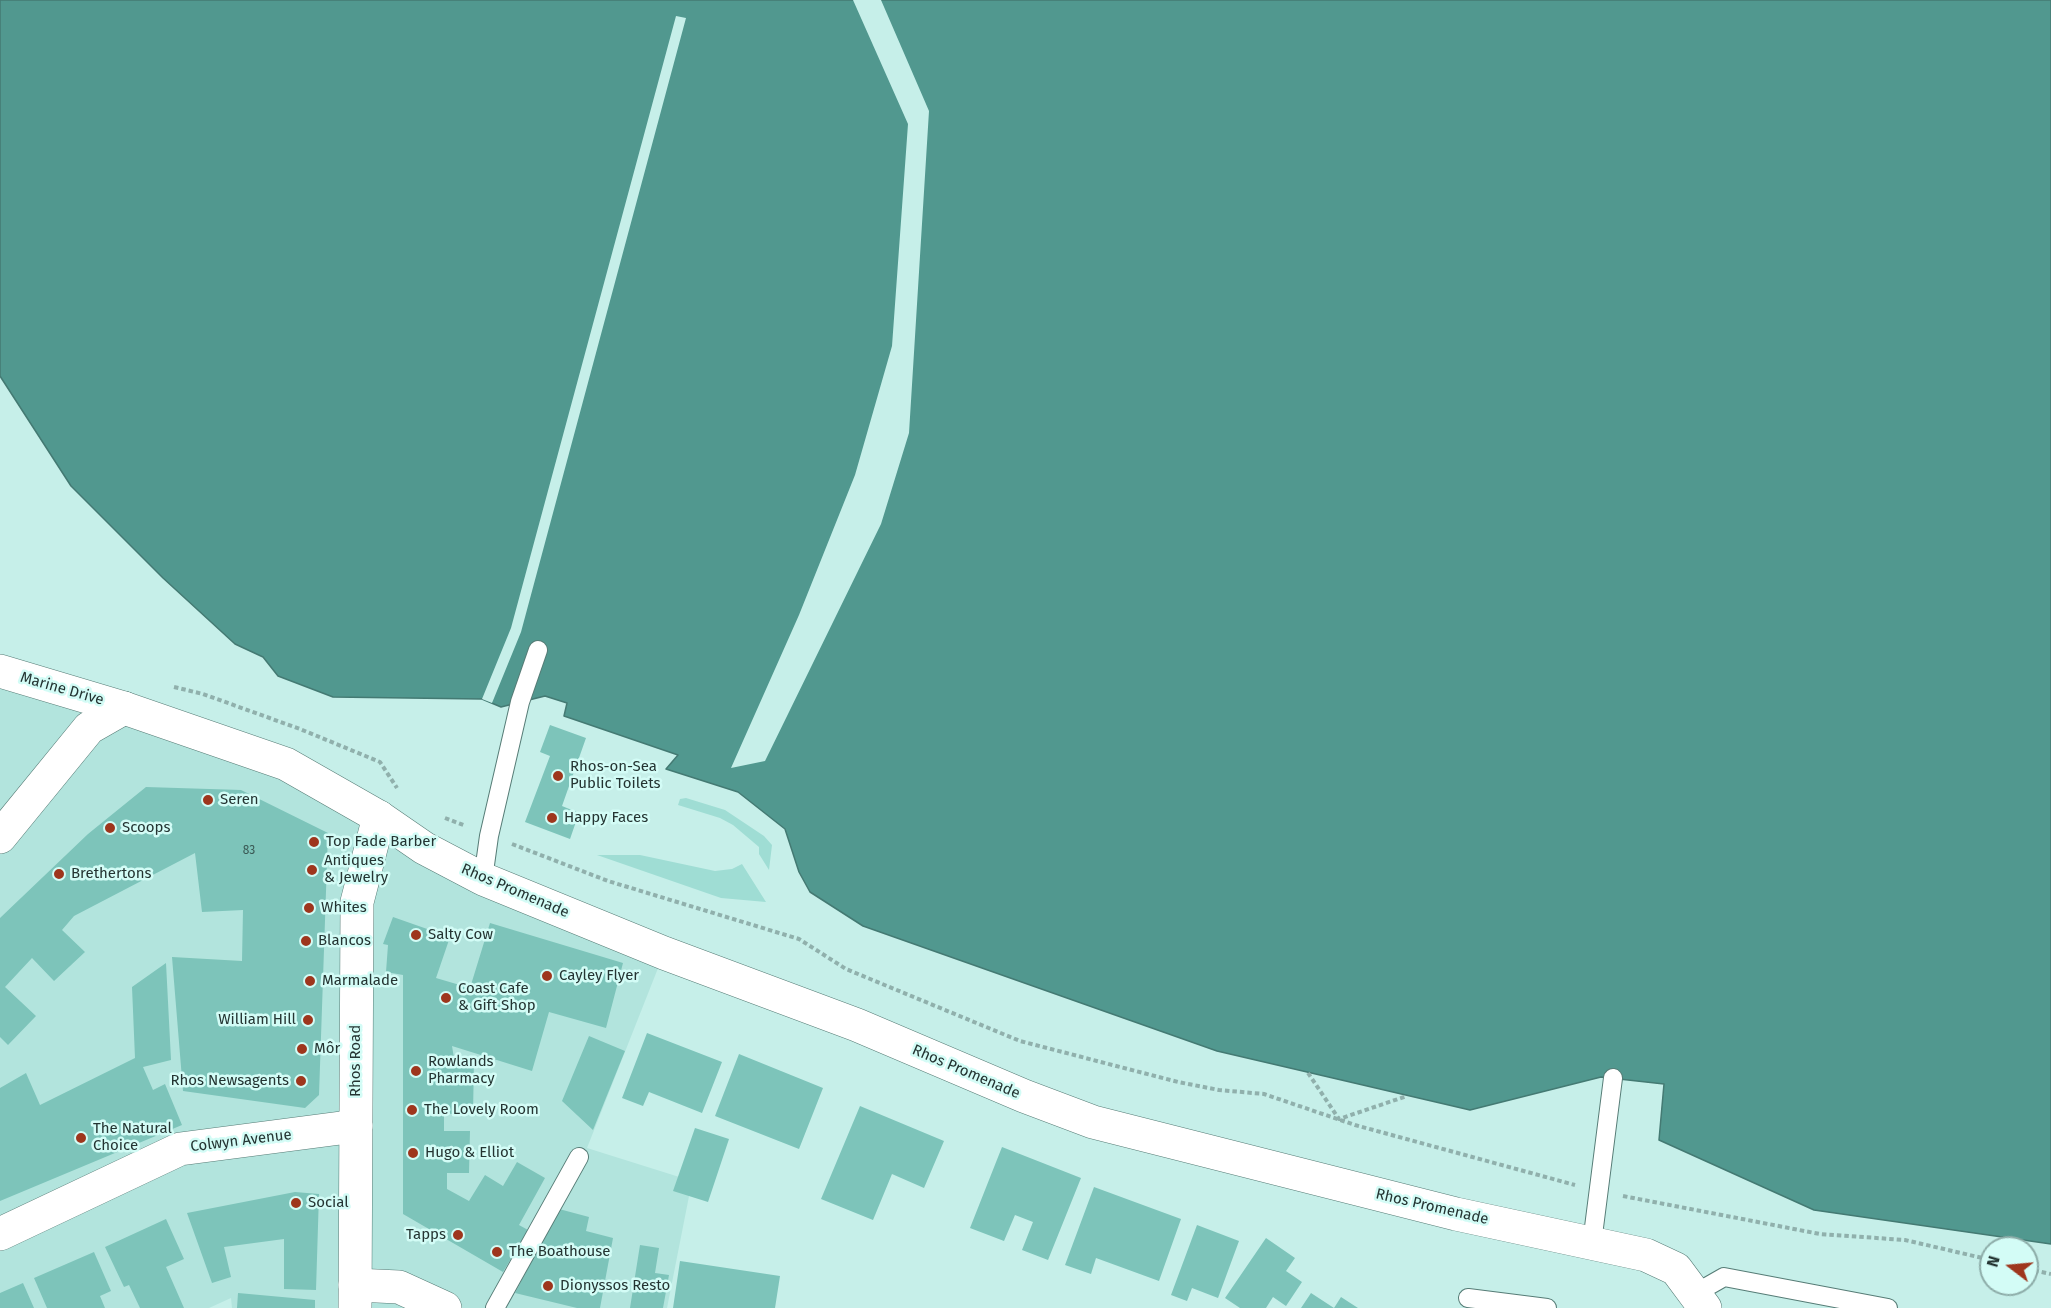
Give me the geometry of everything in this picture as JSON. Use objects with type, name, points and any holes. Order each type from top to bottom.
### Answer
[{"type":"street","name":"Marine Drive","points":[[0,671],[124,708]]},
{"type":"street","name":"Rhos Promenade","points":[[124,708],[286,764],[379,817],[424,848],[483,879],[664,953],[857,1025],[1024,1096],[1093,1122],[1456,1214],[1646,1255],[1676,1269],[1701,1300]]},
{"type":"street","points":[[0,837],[89,728],[124,708]]},
{"type":"street","name":"Rhos Road","points":[[355,1296],[357,902],[379,817]]},
{"type":"street","name":"Colwyn Avenue","points":[[0,1234],[180,1149],[356,1126]]},
{"type":"street","points":[[355,1296],[399,1287],[445,1308]]},
{"type":"lane","points":[[483,879],[489,836],[520,702],[538,650]]},
{"type":"lane","points":[[1592,1243],[1613,1078]]},
{"type":"lane","points":[[495,1308],[579,1157]]},
{"type":"lane","name":"Rhos Promenade","points":[[1701,1300],[1724,1277],[1887,1308]]},
{"type":"lane","points":[[1468,1298],[1547,1308]]},
{"type":"path","points":[[710,913],[799,939],[846,969],[1020,1041],[1178,1082],[1219,1090],[1264,1094],[1339,1119],[1600,1191],[1820,1234],[1905,1240],[1979,1257]]},
{"type":"path","points":[[1308,1072],[1339,1119]]},
{"type":"path","points":[[1339,1119],[1407,1096]]},
{"type":"shaded area","points":[[0,0],[2051,0],[2051,1244],[2039,1242],[2039,1236],[1995,1236],[1814,1210],[1659,1140],[1664,1084],[1601,1077],[1470,1110],[1217,1051],[863,926],[810,892],[799,872],[785,829],[738,792],[666,769],[678,755],[564,716],[567,703],[545,696],[501,707],[482,699],[333,697],[278,676],[263,657],[235,644],[163,578],[71,486],[0,376]]},
{"type":"shaded area","points":[[0,671],[124,708],[664,953],[587,1148],[692,1181],[667,1308],[232,1308],[231,1298],[209,1308],[0,1308]]},
{"type":"shaded area","points":[[686,798],[725,810],[764,836],[772,845],[769,870],[759,854],[759,847],[733,825],[720,818],[678,805],[680,799]]},
{"type":"shaded area","points":[[597,855],[640,855],[715,871],[732,869],[742,864],[766,902],[721,898]]},
{"type":"pier","points":[[853,0],[881,0],[929,111],[909,433],[881,524],[765,761],[731,768],[799,615],[855,475],[892,346],[908,124]]},
{"type":"pier","points":[[676,16],[686,18],[521,632],[492,703],[482,699],[511,628]]},
{"type":"building","name":"Rhos-on-Sea Public Toilets","points":[[550,725],[586,738],[562,806],[579,813],[570,839],[525,822],[550,756],[540,752]]},
{"type":"building","points":[[146,787],[241,790],[328,833],[319,1095],[305,1108],[183,1091],[172,957],[242,961],[243,910],[202,912],[195,853],[74,916],[62,930],[85,952],[54,981],[32,958],[5,987],[36,1016],[8,1045],[0,1037],[0,918],[88,834]]},
{"type":"building","points":[[393,917],[450,937],[436,978],[470,988],[490,923],[623,963],[606,1028],[549,1012],[532,1071],[452,1046],[454,1058],[474,1059],[473,1114],[444,1114],[444,1131],[470,1131],[469,1173],[447,1173],[447,1189],[469,1201],[485,1175],[503,1186],[517,1162],[545,1178],[519,1225],[528,1230],[503,1272],[403,1214],[403,975],[386,972],[388,945],[383,944]]},
{"type":"building","points":[[166,963],[171,1060],[143,1067],[153,1090],[165,1084],[182,1125],[0,1201],[0,1088],[26,1073],[40,1105],[135,1058],[132,987]]},
{"type":"building","points":[[647,1033],[722,1062],[702,1113],[649,1092],[643,1106],[622,1098]]},
{"type":"building","points":[[589,1036],[625,1051],[593,1130],[562,1101]]},
{"type":"building","points":[[739,1054],[823,1088],[799,1149],[715,1116]]},
{"type":"building","points":[[860,1106],[944,1141],[924,1188],[892,1174],[873,1220],[821,1199]]},
{"type":"building","points":[[695,1128],[729,1139],[708,1202],[673,1191]]},
{"type":"building","points":[[1002,1147],[1081,1178],[1048,1260],[1022,1250],[1033,1222],[1015,1215],[1004,1241],[970,1228]]},
{"type":"building","points":[[1094,1187],[1181,1219],[1159,1281],[1096,1258],[1091,1274],[1065,1265]]},
{"type":"building","points":[[295,1192],[319,1194],[316,1290],[284,1289],[284,1239],[224,1247],[231,1277],[212,1283],[187,1213]]},
{"type":"building","points":[[559,1209],[589,1217],[586,1231],[613,1238],[600,1308],[577,1308],[515,1293]]},
{"type":"building","points":[[166,1219],[184,1259],[166,1267],[184,1308],[140,1308],[129,1285],[124,1287],[105,1247]]},
{"type":"building","points":[[1197,1225],[1239,1241],[1218,1298],[1192,1288],[1187,1301],[1171,1295]]},
{"type":"building","points":[[1266,1238],[1295,1258],[1286,1271],[1302,1282],[1286,1306],[1273,1297],[1266,1308],[1240,1308],[1225,1298]]},
{"type":"building","points":[[640,1245],[659,1248],[655,1273],[669,1275],[663,1308],[630,1308]]},
{"type":"building","points":[[94,1252],[111,1291],[100,1296],[105,1308],[47,1308],[34,1278]]},
{"type":"building","points":[[680,1261],[780,1276],[775,1308],[673,1308]]},
{"type":"building","points":[[23,1283],[34,1308],[0,1308],[0,1293]]},
{"type":"building","points":[[238,1293],[315,1300],[315,1308],[237,1308]]},
{"type":"building","points":[[1311,1293],[1334,1308],[1301,1308]]},
{"type":"building","points":[[1341,1297],[1358,1308],[1334,1308]]},
{"type":"place","name":"Rhos-on-Sea Public Toilets","points":[[558,776]]},
{"type":"place","name":"Seren","points":[[208,800]]},
{"type":"place","name":"Happy Faces","points":[[552,818]]},
{"type":"place","name":"Scoops","points":[[110,828]]},
{"type":"place","name":"Top Fade Barber","points":[[314,842]]},
{"type":"place","name":"Antiques & Jewelry","points":[[312,870]]},
{"type":"place","name":"Brethertons","points":[[59,874]]},
{"type":"place","name":"Whites","points":[[309,908]]},
{"type":"place","name":"Salty Cow","points":[[416,935]]},
{"type":"place","name":"Blancos","points":[[306,941]]},
{"type":"place","name":"Cayley Flyer","points":[[547,976]]},
{"type":"place","name":"Marmalade","points":[[310,981]]},
{"type":"place","name":"Coast Cafe & Gift Shop","points":[[446,998]]},
{"type":"place","name":"William Hill","points":[[308,1020]]},
{"type":"place","name":"Môr","points":[[302,1049]]},
{"type":"place","name":"Rowlands Pharmacy","points":[[416,1071]]},
{"type":"place","name":"Rhos Newsagents","points":[[301,1081]]},
{"type":"place","name":"The Lovely Room","points":[[412,1110]]},
{"type":"place","name":"The Natural Choice","points":[[81,1138]]},
{"type":"place","name":"Hugo & Elliot","points":[[413,1153]]},
{"type":"place","name":"Social","points":[[296,1203]]},
{"type":"place","name":"Tapps","points":[[458,1235]]},
{"type":"place","name":"The Boathouse","points":[[497,1252]]},
{"type":"place","name":"Dionyssos Resto","points":[[548,1286]]}]
